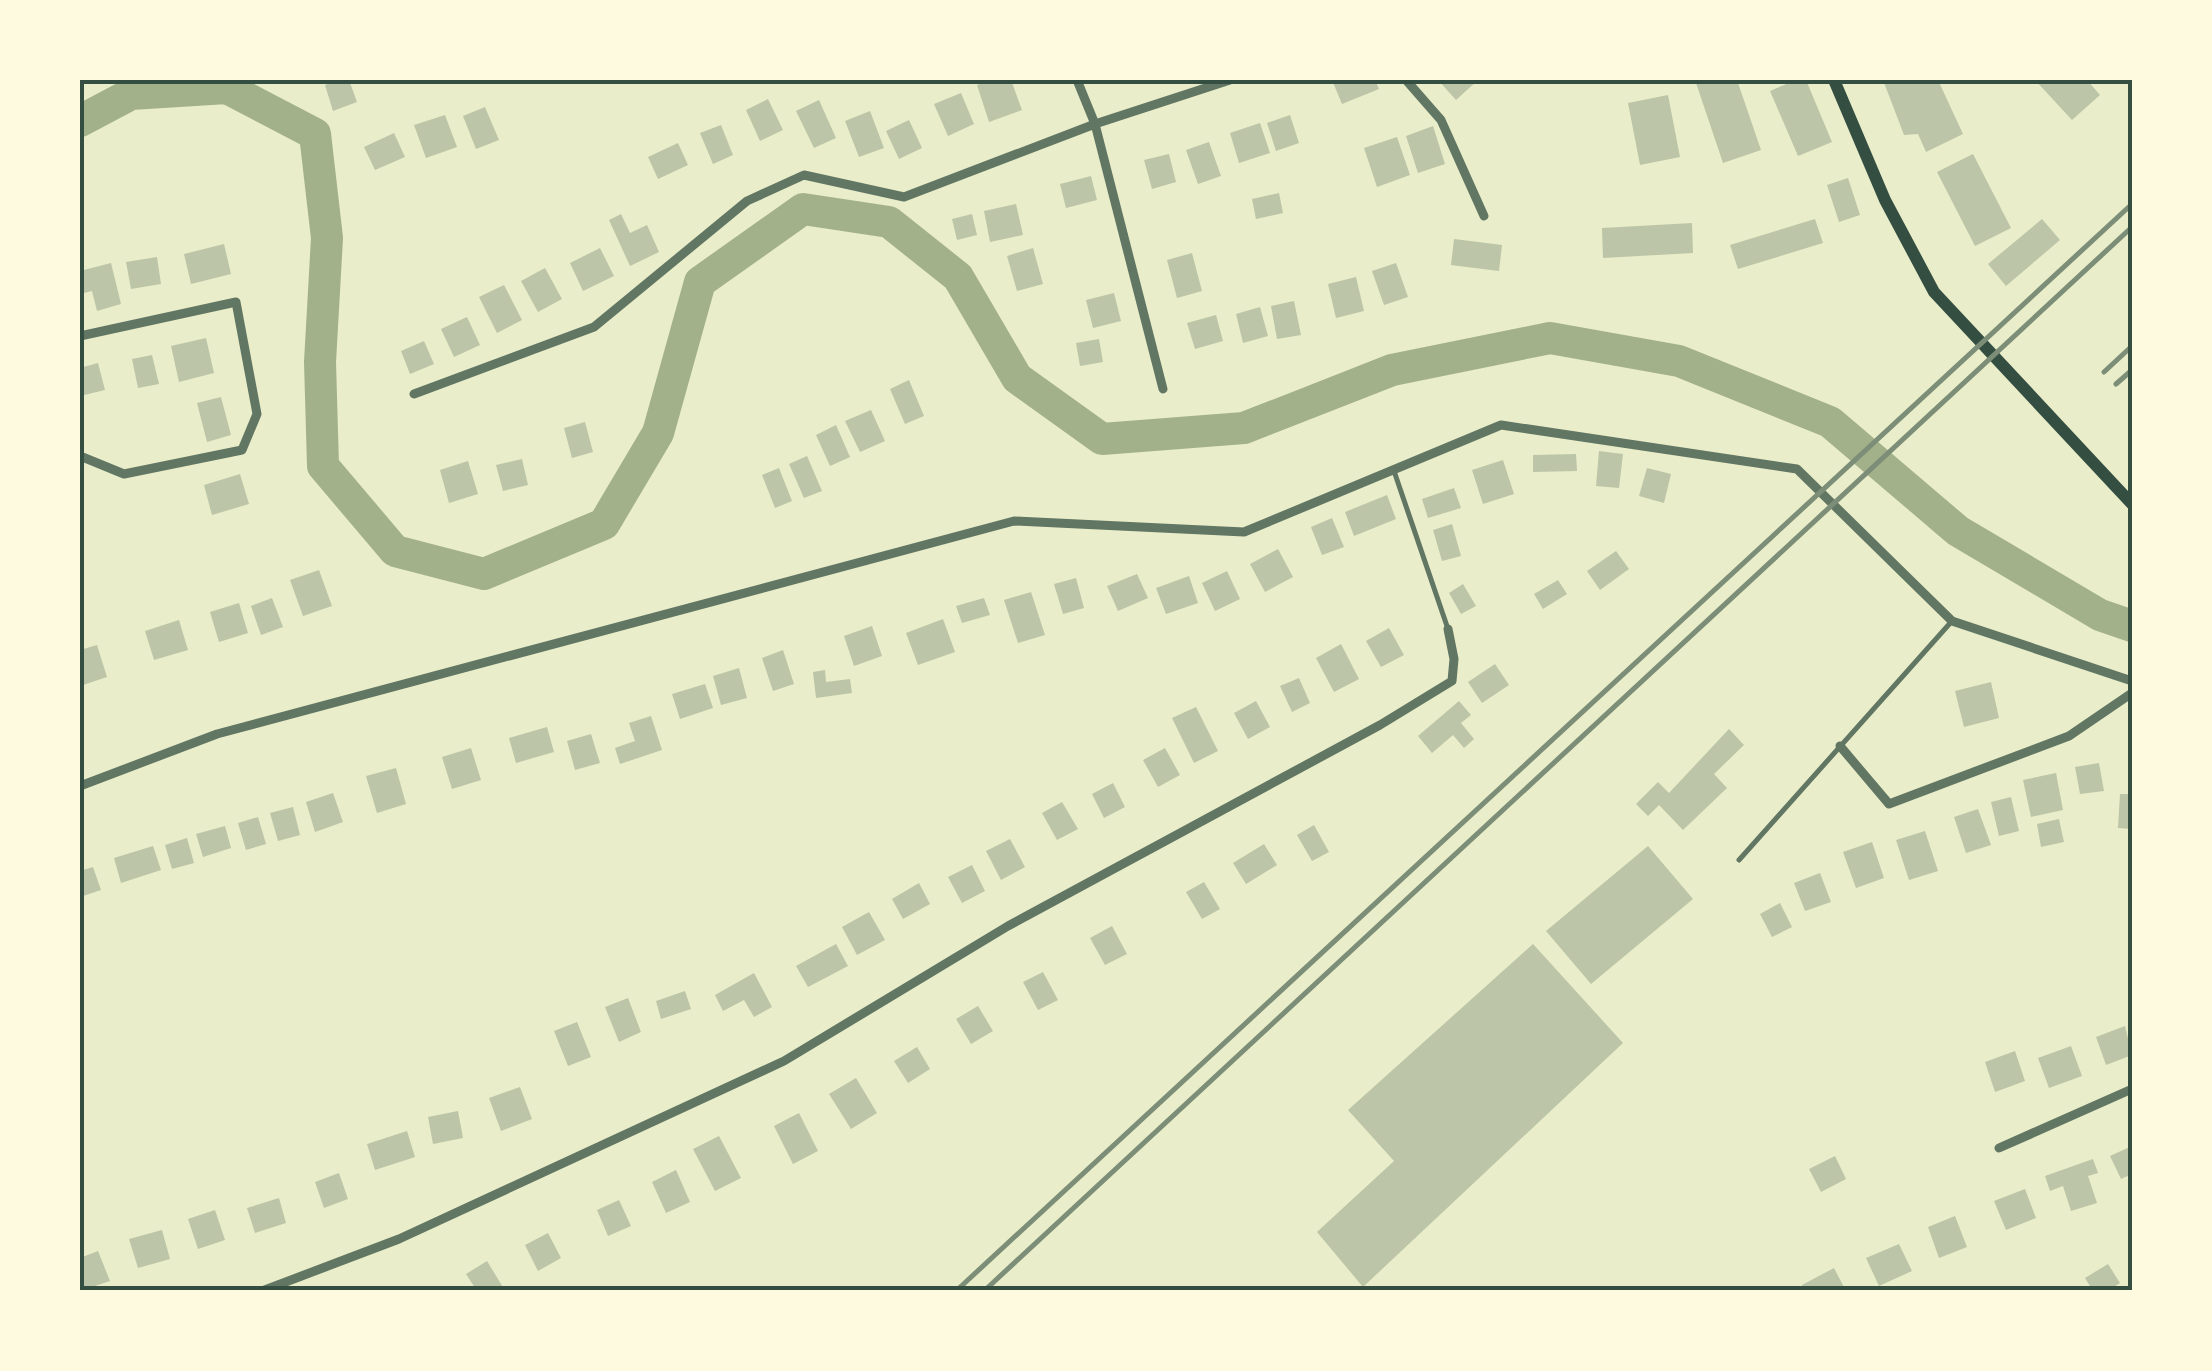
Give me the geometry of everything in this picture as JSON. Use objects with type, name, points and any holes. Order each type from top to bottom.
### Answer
[{"type":"main road","points":[[1834,80],[1885,200],[1940,298],[2132,504]]},
{"type":"street","points":[[1077,80],[1095,124],[1163,389]]},
{"type":"street","points":[[414,394],[594,327],[748,201],[804,176],[904,197],[1095,124],[1230,80]]},
{"type":"street","points":[[1406,80],[1442,120],[1484,216]]},
{"type":"street","points":[[80,336],[236,302],[257,414],[242,450],[124,474],[80,456]]},
{"type":"street","points":[[80,786],[217,734],[1014,521],[1244,532],[1500,425],[1797,469],[1952,621],[2132,681]]},
{"type":"street","points":[[262,1291],[399,1239],[784,1062],[1008,926],[1380,725],[1452,681],[1454,659],[1448,629]]},
{"type":"street","points":[[1840,746],[1889,804],[2069,736],[2132,694]]},
{"type":"street","points":[[2000,1148],[2132,1090]]},
{"type":"lane","points":[[1392,467],[1448,629]]},
{"type":"lane","points":[[1739,860],[1952,621]]},
{"type":"building","points":[[349,80],[357,102],[333,111],[325,85]]},
{"type":"building","points":[[1011,80],[1022,110],[989,122],[977,85]]},
{"type":"building","points":[[1332,80],[1375,80],[1379,89],[1342,104]]},
{"type":"building","points":[[1438,80],[1478,80],[1456,100]]},
{"type":"building","points":[[1695,80],[1737,80],[1761,150],[1723,163]]},
{"type":"building","points":[[1806,80],[1832,142],[1798,156],[1770,91]]},
{"type":"building","points":[[1883,80],[1938,80],[1963,134],[1926,152],[1918,134],[1904,135]]},
{"type":"building","points":[[2035,80],[2087,80],[2100,95],[2072,120]]},
{"type":"building","points":[[961,93],[974,124],[948,136],[934,104]]},
{"type":"building","points":[[1668,95],[1680,157],[1640,165],[1628,103]]},
{"type":"building","points":[[768,99],[783,130],[760,141],[746,110]]},
{"type":"building","points":[[819,100],[836,138],[814,148],[796,111]]},
{"type":"building","points":[[485,107],[499,140],[476,149],[463,116]]},
{"type":"building","points":[[870,111],[884,148],[859,157],[845,121]]},
{"type":"building","points":[[445,115],[457,147],[426,158],[414,125]]},
{"type":"building","points":[[1290,115],[1299,143],[1276,151],[1267,123]]},
{"type":"building","points":[[909,120],[922,148],[899,159],[886,131]]},
{"type":"building","points":[[1260,123],[1270,153],[1239,163],[1230,133]]},
{"type":"building","points":[[721,125],[733,155],[713,164],[700,133]]},
{"type":"building","points":[[1433,126],[1445,164],[1418,173],[1406,136]]},
{"type":"building","points":[[394,133],[405,157],[375,170],[364,147]]},
{"type":"building","points":[[1397,137],[1410,175],[1377,187],[1364,148]]},
{"type":"building","points":[[1209,142],[1221,176],[1198,184],[1186,150]]},
{"type":"building","points":[[678,143],[688,165],[658,179],[648,157]]},
{"type":"building","points":[[1169,154],[1176,182],[1152,189],[1144,160]]},
{"type":"building","points":[[1973,154],[2011,228],[1975,246],[1937,172]]},
{"type":"building","points":[[1091,176],[1097,200],[1066,208],[1060,184]]},
{"type":"building","points":[[1848,178],[1860,215],[1839,222],[1827,185]]},
{"type":"building","points":[[1279,193],[1283,213],[1256,219],[1252,199]]},
{"type":"building","points":[[1016,204],[1023,235],[990,242],[984,211]]},
{"type":"building","points":[[621,214],[630,233],[647,225],[659,252],[630,266],[609,220]]},
{"type":"building","points":[[972,214],[977,235],[957,240],[952,219]]},
{"type":"building","points":[[1815,219],[1823,243],[1738,269],[1730,245]]},
{"type":"building","points":[[2042,219],[2060,240],[2006,286],[1988,264]]},
{"type":"building","points":[[1692,223],[1693,253],[1603,258],[1602,228]]},
{"type":"building","points":[[1454,239],[1502,245],[1499,271],[1451,265]]},
{"type":"building","points":[[224,244],[231,274],[191,284],[184,254]]},
{"type":"building","points":[[600,248],[614,276],[583,291],[570,263]]},
{"type":"building","points":[[1033,248],[1043,284],[1017,291],[1007,256]]},
{"type":"building","points":[[1192,253],[1202,291],[1177,298],[1167,260]]},
{"type":"building","points":[[157,257],[161,284],[131,289],[126,262]]},
{"type":"building","points":[[111,263],[121,304],[97,311],[92,291],[80,294],[80,271]]},
{"type":"building","points":[[1396,263],[1408,297],[1384,305],[1372,271]]},
{"type":"building","points":[[545,268],[562,299],[538,312],[521,281]]},
{"type":"building","points":[[1356,277],[1364,311],[1336,318],[1328,284]]},
{"type":"building","points":[[504,285],[522,320],[497,333],[479,297]]},
{"type":"building","points":[[1114,293],[1121,321],[1093,328],[1086,300]]},
{"type":"building","points":[[1294,301],[1301,335],[1277,339],[1271,306]]},
{"type":"building","points":[[1260,307],[1268,336],[1243,343],[1236,314]]},
{"type":"building","points":[[1216,315],[1223,341],[1195,349],[1187,323]]},
{"type":"building","points":[[467,317],[480,345],[454,357],[441,329]]},
{"type":"building","points":[[206,338],[214,373],[179,382],[171,346]]},
{"type":"building","points":[[1099,339],[1103,362],[1080,366],[1076,343]]},
{"type":"building","points":[[424,341],[434,364],[410,374],[401,351]]},
{"type":"building","points":[[152,355],[159,384],[138,388],[132,359]]},
{"type":"building","points":[[98,363],[105,390],[80,396],[80,368]]},
{"type":"building","points":[[909,380],[924,416],[905,424],[890,389]]},
{"type":"building","points":[[221,397],[231,435],[207,442],[197,403]]},
{"type":"building","points":[[871,410],[885,441],[860,452],[845,421]]},
{"type":"building","points":[[585,422],[593,452],[572,458],[564,428]]},
{"type":"building","points":[[836,425],[850,457],[830,466],[816,435]]},
{"type":"building","points":[[1599,451],[1623,454],[1619,488],[1596,486]]},
{"type":"building","points":[[1576,454],[1577,471],[1533,472],[1533,455]]},
{"type":"building","points":[[807,456],[822,491],[804,498],[789,464]]},
{"type":"building","points":[[522,459],[528,485],[503,491],[496,465]]},
{"type":"building","points":[[1503,460],[1514,494],[1483,504],[1472,470]]},
{"type":"building","points":[[468,461],[478,494],[449,503],[440,470]]},
{"type":"building","points":[[779,468],[792,501],[775,508],[762,475]]},
{"type":"building","points":[[1647,468],[1671,474],[1664,503],[1639,496]]},
{"type":"building","points":[[240,474],[249,504],[212,515],[204,485]]},
{"type":"building","points":[[1454,488],[1461,508],[1428,518],[1422,499]]},
{"type":"building","points":[[1387,495],[1396,519],[1354,536],[1345,512]]},
{"type":"building","points":[[1332,518],[1344,547],[1322,555],[1311,527]]},
{"type":"building","points":[[1452,524],[1461,556],[1442,561],[1433,530]]},
{"type":"building","points":[[1278,549],[1293,577],[1265,592],[1250,564]]},
{"type":"building","points":[[1616,551],[1629,569],[1600,590],[1587,571]]},
{"type":"building","points":[[319,570],[332,606],[303,616],[290,580]]},
{"type":"building","points":[[1227,571],[1240,599],[1215,611],[1202,583]]},
{"type":"building","points":[[1137,574],[1148,598],[1118,611],[1107,586]]},
{"type":"building","points":[[1189,576],[1198,603],[1166,614],[1156,588]]},
{"type":"building","points":[[1076,578],[1084,608],[1063,614],[1054,584]]},
{"type":"building","points":[[1558,580],[1567,594],[1543,609],[1534,594]]},
{"type":"building","points":[[1463,584],[1476,606],[1461,614],[1449,593]]},
{"type":"building","points":[[1031,592],[1045,635],[1018,643],[1004,600]]},
{"type":"building","points":[[272,598],[283,627],[261,635],[251,606]]},
{"type":"building","points":[[984,598],[990,615],[962,623],[956,606]]},
{"type":"building","points":[[239,603],[248,633],[219,642],[210,612]]},
{"type":"building","points":[[943,619],[955,652],[918,665],[906,633]]},
{"type":"building","points":[[179,620],[188,650],[154,660],[145,631]]},
{"type":"building","points":[[872,626],[882,656],[854,666],[844,636]]},
{"type":"building","points":[[1389,628],[1404,655],[1381,667],[1366,641]]},
{"type":"building","points":[[1341,644],[1359,679],[1334,692],[1316,658]]},
{"type":"building","points":[[97,645],[107,677],[80,686],[80,650]]},
{"type":"building","points":[[783,650],[794,684],[773,691],[762,658]]},
{"type":"building","points":[[1495,664],[1509,685],[1482,703],[1468,682]]},
{"type":"building","points":[[739,668],[747,698],[721,705],[713,676]]},
{"type":"building","points":[[825,670],[826,682],[850,679],[852,693],[816,698],[813,672]]},
{"type":"building","points":[[1299,678],[1310,703],[1292,712],[1280,686]]},
{"type":"building","points":[[1991,682],[1999,718],[1964,727],[1955,691]]},
{"type":"building","points":[[705,684],[713,708],[680,719],[672,694]]},
{"type":"building","points":[[1256,701],[1270,727],[1248,739],[1234,713]]},
{"type":"building","points":[[1459,701],[1471,715],[1461,723],[1474,739],[1464,748],[1453,735],[1432,753],[1418,736]]},
{"type":"building","points":[[1196,707],[1218,751],[1194,763],[1172,718]]},
{"type":"building","points":[[651,716],[662,750],[620,764],[615,748],[635,741],[629,723]]},
{"type":"building","points":[[547,727],[554,752],[516,763],[509,738]]},
{"type":"building","points":[[1729,729],[1744,745],[1714,774],[1727,788],[1683,830],[1659,805],[1648,816],[1636,804],[1658,782],[1669,793]]},
{"type":"building","points":[[591,734],[600,763],[575,770],[567,741]]},
{"type":"building","points":[[471,748],[481,780],[452,789],[442,757]]},
{"type":"building","points":[[1165,748],[1180,775],[1158,787],[1143,760]]},
{"type":"building","points":[[2099,763],[2104,791],[2080,794],[2075,767]]},
{"type":"building","points":[[396,768],[406,804],[377,813],[366,776]]},
{"type":"building","points":[[2056,773],[2063,810],[2031,817],[2023,780]]},
{"type":"building","points":[[1113,783],[1125,807],[1104,818],[1092,794]]},
{"type":"building","points":[[333,793],[343,822],[315,832],[306,802]]},
{"type":"building","points":[[2120,794],[2132,794],[2132,829],[2118,828]]},
{"type":"building","points":[[2011,797],[2019,831],[1999,836],[1991,802]]},
{"type":"building","points":[[1062,802],[1078,829],[1057,840],[1042,813]]},
{"type":"building","points":[[293,807],[300,835],[278,841],[270,813]]},
{"type":"building","points":[[1978,809],[1991,845],[1966,853],[1954,817]]},
{"type":"building","points":[[258,817],[266,844],[246,850],[238,823]]},
{"type":"building","points":[[2059,819],[2064,842],[2041,847],[2037,824]]},
{"type":"building","points":[[1314,825],[1329,852],[1312,861],[1297,835]]},
{"type":"building","points":[[225,826],[231,848],[203,857],[196,834]]},
{"type":"building","points":[[1925,831],[1938,871],[1909,880],[1896,840]]},
{"type":"building","points":[[187,838],[194,863],[172,869],[165,845]]},
{"type":"building","points":[[1010,839],[1025,867],[1001,880],[986,851]]},
{"type":"building","points":[[1872,842],[1884,878],[1856,888],[1843,852]]},
{"type":"building","points":[[1264,844],[1277,865],[1246,884],[1233,863]]},
{"type":"building","points":[[153,846],[161,870],[121,883],[114,858]]},
{"type":"building","points":[[1648,846],[1693,899],[1591,984],[1546,931]]},
{"type":"building","points":[[972,865],[985,891],[962,903],[948,877]]},
{"type":"building","points":[[93,867],[101,890],[80,897],[80,871]]},
{"type":"building","points":[[1820,873],[1831,902],[1805,911],[1794,883]]},
{"type":"building","points":[[1204,882],[1220,909],[1202,919],[1186,892]]},
{"type":"building","points":[[919,883],[930,904],[903,919],[892,899]]},
{"type":"building","points":[[1780,903],[1792,927],[1772,937],[1760,914]]},
{"type":"building","points":[[869,912],[885,940],[857,955],[842,927]]},
{"type":"building","points":[[1112,926],[1127,954],[1105,965],[1090,938]]},
{"type":"building","points":[[836,944],[848,966],[808,987],[796,966]]},
{"type":"building","points":[[1533,944],[1623,1043],[1363,1287],[1317,1232],[1394,1161],[1348,1110]]},
{"type":"building","points":[[1043,972],[1058,1000],[1038,1010],[1023,982]]},
{"type":"building","points":[[754,973],[772,1007],[754,1017],[744,1000],[723,1011],[715,995]]},
{"type":"building","points":[[685,991],[691,1009],[661,1019],[656,1001]]},
{"type":"building","points":[[628,998],[641,1032],[619,1042],[605,1007]]},
{"type":"building","points":[[978,1006],[993,1031],[971,1044],[956,1019]]},
{"type":"building","points":[[577,1022],[591,1057],[568,1066],[554,1031]]},
{"type":"building","points":[[2125,1026],[2132,1055],[2106,1065],[2096,1037]]},
{"type":"building","points":[[2071,1046],[2082,1076],[2049,1088],[2038,1058]]},
{"type":"building","points":[[917,1047],[930,1069],[908,1083],[894,1061]]},
{"type":"building","points":[[2015,1051],[2025,1081],[1995,1092],[1985,1062]]},
{"type":"building","points":[[856,1078],[877,1113],[851,1129],[829,1094]]},
{"type":"building","points":[[520,1087],[532,1119],[501,1131],[489,1098]]},
{"type":"building","points":[[458,1111],[463,1138],[433,1144],[428,1117]]},
{"type":"building","points":[[799,1113],[818,1151],[793,1164],[774,1126]]},
{"type":"building","points":[[407,1131],[415,1157],[375,1170],[367,1144]]},
{"type":"building","points":[[719,1136],[741,1178],[715,1191],[693,1149]]},
{"type":"building","points":[[2132,1146],[2132,1174],[2121,1179],[2110,1156]]},
{"type":"building","points":[[1835,1156],[1846,1179],[1821,1192],[1809,1169]]},
{"type":"building","points":[[2093,1159],[2098,1173],[2088,1176],[2097,1203],[2071,1211],[2063,1186],[2050,1191],[2045,1176]]},
{"type":"building","points":[[676,1170],[690,1202],[666,1213],[652,1182]]},
{"type":"building","points":[[339,1173],[348,1199],[324,1208],[315,1182]]},
{"type":"building","points":[[2025,1189],[2036,1218],[2006,1230],[1994,1201]]},
{"type":"building","points":[[279,1198],[286,1223],[255,1233],[247,1208]]},
{"type":"building","points":[[619,1200],[631,1226],[608,1236],[597,1210]]},
{"type":"building","points":[[215,1210],[225,1240],[198,1249],[188,1219]]},
{"type":"building","points":[[1955,1216],[1967,1247],[1939,1258],[1928,1227]]},
{"type":"building","points":[[162,1230],[170,1259],[138,1268],[129,1239]]},
{"type":"building","points":[[548,1233],[561,1258],[538,1271],[525,1245]]},
{"type":"building","points":[[1899,1244],[1912,1271],[1879,1286],[1866,1258]]},
{"type":"building","points":[[98,1251],[110,1281],[80,1291],[80,1258]]},
{"type":"building","points":[[487,1261],[504,1289],[477,1291],[466,1274]]},
{"type":"building","points":[[2108,1264],[2120,1283],[2108,1291],[2093,1291],[2085,1278]]},
{"type":"building","points":[[1834,1268],[1846,1291],[1805,1291],[1802,1285]]},
{"type":"waterway","points":[[80,121],[131,94],[227,88],[315,134],[327,238],[320,362],[323,466],[395,551],[484,574],[604,524],[658,433],[700,282],[803,209],[889,222],[958,277],[1017,378],[1102,439],[1244,428],[1392,370],[1550,338],[1679,361],[1830,422],[1958,531],[2100,615],[2132,626]]},
{"type":"railway","points":[[956,1291],[2132,204]]},
{"type":"railway","points":[[984,1291],[2132,227]]},
{"type":"railway","points":[[2104,372],[2132,346]]},
{"type":"railway","points":[[2116,384],[2132,370]]}]
